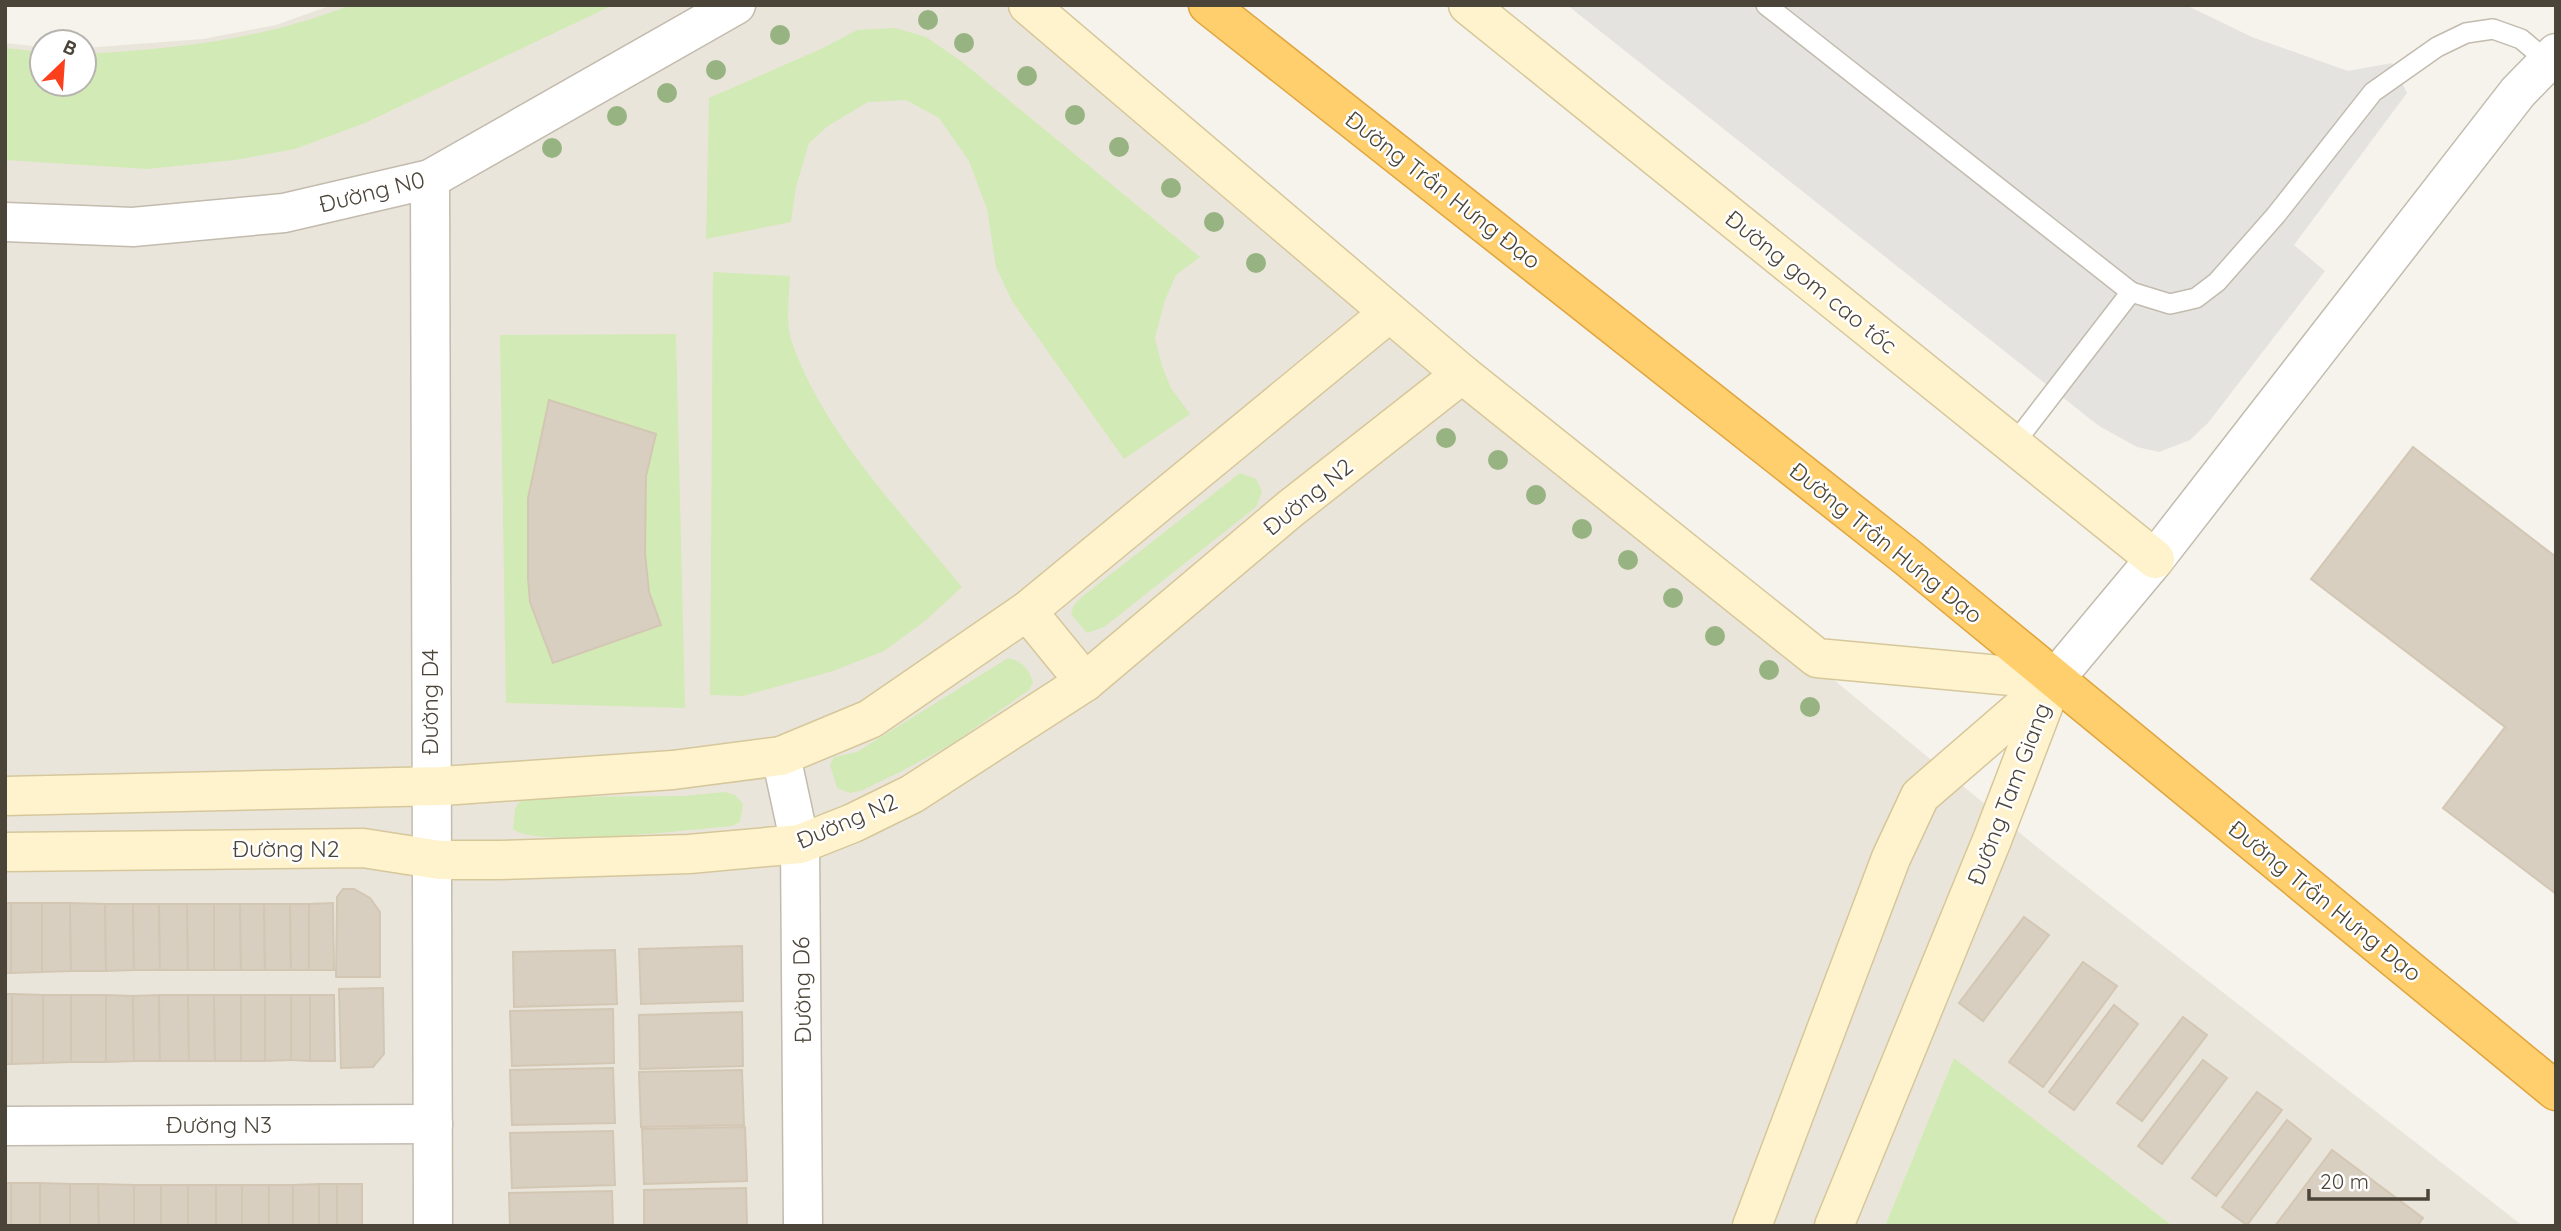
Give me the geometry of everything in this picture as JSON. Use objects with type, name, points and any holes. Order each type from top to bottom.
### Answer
[{"type":"highway","name":"Đường Trần Hưng Đạo","points":[[1208,5],[1906,557],[2556,1091]]},
{"type":"street","name":"Đường N0","points":[[5,222],[133,227],[284,213],[430,179],[736,5]]},
{"type":"street","points":[[1028,5],[1462,374],[1817,658],[2054,680],[2155,559],[2518,92],[2551,56]]},
{"type":"street","name":"Đường gom cao tốc","points":[[1468,5],[2155,559]]},
{"type":"street","name":"Đường D4","points":[[430,179],[433,1226]]},
{"type":"street","points":[[23,851],[23,796],[430,787],[673,770],[781,756],[870,719],[1027,611],[1389,313]]},
{"type":"street","name":"Đường N2","points":[[23,851],[363,848],[430,859],[689,854],[800,844],[853,823],[912,794],[1085,682],[1290,509],[1462,374]]},
{"type":"street","points":[[1027,611],[1085,682]]},
{"type":"street","name":"Đường Tam Giang","points":[[1752,1226],[1891,859],[1920,796],[2054,680]]},
{"type":"street","name":"Đường Tam Giang","points":[[1834,1226],[1992,840],[2054,680]]},
{"type":"street","name":"Đường D6","points":[[781,756],[800,844],[803,1226]]},
{"type":"street","name":"Đường N3","points":[[5,1126],[433,1124]]},
{"type":"lane","points":[[1766,5],[2131,292],[2170,304],[2196,298],[2217,282],[2276,215],[2374,92],[2437,47],[2466,33],[2493,29],[2521,39],[2551,56]]},
{"type":"lane","points":[[2013,445],[2131,292]]},
{"type":"shaded area","points":[[332,5],[1013,5],[2053,860],[2523,1226],[2173,1226],[1954,1059],[1885,1226],[5,1226],[5,43],[28,45],[28,98],[98,98],[98,47],[203,39],[276,25]]},
{"type":"shaded area","points":[[1567,5],[2186,5],[2252,37],[2348,71],[2392,63],[2407,93],[2294,245],[2325,271],[2208,423],[2190,440],[2159,452],[2137,447],[2099,426]]},
{"type":"green space","points":[[351,5],[613,5],[365,123],[295,149],[235,160],[147,169],[5,160],[5,48],[28,50],[28,98],[98,98],[98,53],[220,40],[319,17]]},
{"type":"green space","points":[[895,28],[926,37],[961,61],[1200,257],[1176,275],[1165,300],[1155,338],[1171,388],[1190,414],[1124,459],[1012,301],[996,267],[987,209],[969,161],[939,118],[906,100],[868,102],[828,126],[809,143],[796,187],[791,222],[706,239],[709,98],[823,48],[857,30]]},
{"type":"green space","points":[[713,272],[790,276],[788,311],[793,345],[825,411],[867,472],[962,587],[925,621],[884,651],[833,671],[743,696],[710,695]]},
{"type":"green space","points":[[676,334],[685,708],[506,703],[500,335]]},
{"type":"green space","points":[[1240,473],[1256,479],[1262,491],[1256,507],[1104,627],[1087,633],[1071,614],[1074,605]]},
{"type":"green space","points":[[1008,658],[1021,663],[1027,669],[1033,682],[1029,690],[952,744],[900,772],[863,790],[850,793],[837,788],[830,765],[834,757],[857,752]]},
{"type":"green space","points":[[725,792],[735,795],[743,804],[740,822],[732,826],[583,838],[528,835],[513,829],[515,809],[520,801],[537,797],[684,796]]},
{"type":"green space","points":[[1954,1058],[2173,1226],[1885,1226]]},
{"type":"building","points":[[549,400],[656,434],[646,476],[645,553],[649,592],[661,625],[553,663],[530,602],[528,578],[528,498]]},
{"type":"building","points":[[2413,447],[2556,557],[2556,894],[2443,808],[2505,727],[2311,579]]},
{"type":"building","points":[[343,889],[354,889],[370,898],[380,912],[380,977],[336,977],[337,897]]},
{"type":"building","points":[[5,903],[11,903],[11,973],[5,973]]},
{"type":"building","points":[[11,903],[42,903],[42,972],[11,973]]},
{"type":"building","points":[[42,903],[70,903],[71,971],[42,972]]},
{"type":"building","points":[[70,903],[105,904],[106,971],[71,971]]},
{"type":"building","points":[[333,903],[334,970],[309,970],[309,904]]},
{"type":"building","points":[[105,904],[133,904],[134,970],[106,971]]},
{"type":"building","points":[[133,904],[159,904],[160,970],[134,970]]},
{"type":"building","points":[[159,904],[187,904],[188,970],[160,970]]},
{"type":"building","points":[[187,904],[214,904],[214,970],[188,970]]},
{"type":"building","points":[[214,904],[240,904],[241,970],[214,970]]},
{"type":"building","points":[[240,904],[264,904],[265,970],[241,970]]},
{"type":"building","points":[[264,904],[290,904],[291,970],[265,970]]},
{"type":"building","points":[[290,904],[309,904],[309,970],[291,970]]},
{"type":"building","points":[[2024,917],[2049,935],[1983,1021],[1959,1003]]},
{"type":"building","points":[[742,946],[743,1001],[641,1004],[639,949]]},
{"type":"building","points":[[615,950],[617,1004],[514,1007],[513,952]]},
{"type":"building","points":[[2083,962],[2117,986],[2043,1087],[2009,1062]]},
{"type":"building","points":[[383,988],[384,1054],[373,1067],[341,1068],[339,989]]},
{"type":"building","points":[[5,994],[12,994],[12,1064],[5,1064]]},
{"type":"building","points":[[12,994],[43,995],[43,1063],[12,1064]]},
{"type":"building","points":[[43,995],[71,995],[71,1062],[43,1063]]},
{"type":"building","points":[[71,995],[106,995],[106,1062],[71,1062]]},
{"type":"building","points":[[106,995],[133,996],[134,1061],[106,1062]]},
{"type":"building","points":[[159,995],[160,1061],[134,1061],[133,996]]},
{"type":"building","points":[[159,995],[188,995],[189,1061],[160,1061]]},
{"type":"building","points":[[188,995],[214,995],[215,1061],[189,1061]]},
{"type":"building","points":[[214,995],[241,995],[241,1061],[215,1061]]},
{"type":"building","points":[[241,995],[265,995],[265,1061],[241,1061]]},
{"type":"building","points":[[265,995],[291,995],[291,1060],[265,1061]]},
{"type":"building","points":[[291,995],[310,995],[310,1061],[291,1060]]},
{"type":"building","points":[[310,995],[334,995],[335,1061],[310,1061]]},
{"type":"building","points":[[2114,1005],[2138,1024],[2074,1110],[2049,1092]]},
{"type":"building","points":[[613,1009],[614,1063],[512,1066],[510,1011]]},
{"type":"building","points":[[742,1012],[743,1066],[640,1069],[639,1015]]},
{"type":"building","points":[[2183,1017],[2207,1035],[2142,1121],[2117,1103]]},
{"type":"building","points":[[2203,1060],[2227,1078],[2162,1164],[2138,1146]]},
{"type":"building","points":[[613,1068],[615,1123],[512,1125],[510,1070]]},
{"type":"building","points":[[742,1070],[744,1125],[641,1127],[639,1072]]},
{"type":"building","points":[[2257,1092],[2282,1110],[2216,1196],[2192,1178]]},
{"type":"building","points":[[2287,1120],[2311,1139],[2247,1225],[2222,1207]]},
{"type":"building","points":[[745,1127],[747,1181],[644,1184],[642,1129]]},
{"type":"building","points":[[613,1131],[615,1185],[512,1188],[510,1133]]},
{"type":"building","points":[[2332,1150],[2423,1218],[2417,1226],[2275,1226]]},
{"type":"building","points":[[5,1183],[11,1183],[11,1226],[5,1226]]},
{"type":"building","points":[[11,1183],[40,1183],[40,1226],[11,1226]]},
{"type":"building","points":[[40,1183],[70,1184],[70,1226],[40,1226]]},
{"type":"building","points":[[70,1184],[98,1184],[99,1226],[70,1226]]},
{"type":"building","points":[[98,1184],[134,1185],[134,1226],[99,1226]]},
{"type":"building","points":[[319,1184],[337,1184],[337,1226],[319,1226]]},
{"type":"building","points":[[319,1184],[319,1226],[293,1226],[293,1185]]},
{"type":"building","points":[[337,1184],[362,1184],[362,1226],[337,1226]]},
{"type":"building","points":[[134,1185],[161,1185],[161,1226],[134,1226]]},
{"type":"building","points":[[161,1185],[188,1185],[188,1226],[161,1226]]},
{"type":"building","points":[[188,1185],[216,1185],[216,1226],[188,1226]]},
{"type":"building","points":[[216,1185],[242,1185],[242,1226],[216,1226]]},
{"type":"building","points":[[242,1185],[269,1185],[269,1226],[242,1226]]},
{"type":"building","points":[[269,1185],[293,1185],[293,1226],[269,1226]]},
{"type":"building","points":[[746,1188],[747,1226],[644,1226],[644,1190]]},
{"type":"building","points":[[612,1191],[613,1226],[510,1226],[509,1193]]}]
